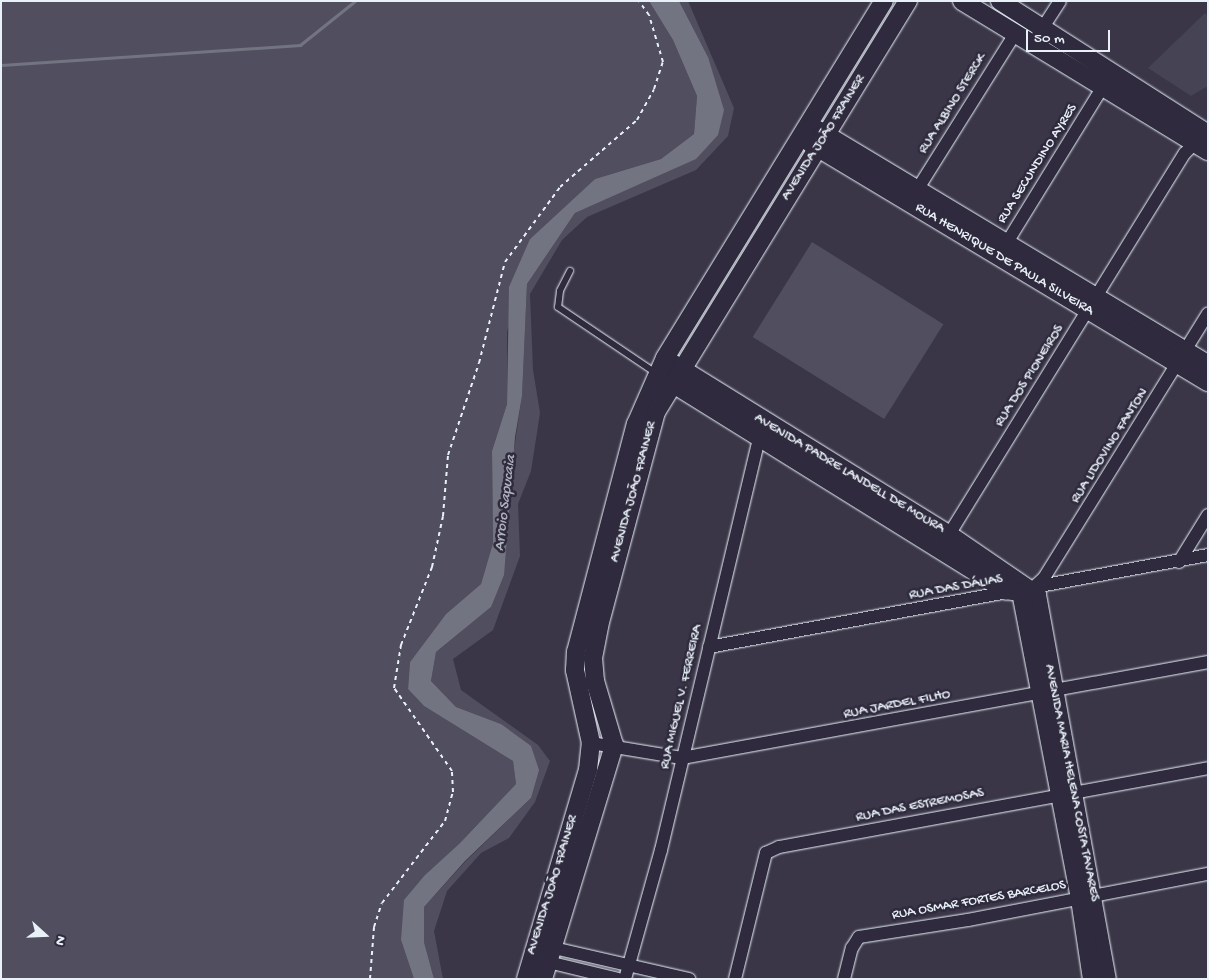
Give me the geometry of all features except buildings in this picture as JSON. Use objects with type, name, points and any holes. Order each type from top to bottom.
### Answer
[{"type":"street","name":"AVENIDA JOÃO FRAINER","points":[[526,979],[532,950],[588,770],[591,743],[575,670],[576,652],[636,424],[657,374],[666,358],[884,1]]},
{"type":"street","name":"AVENIDA JOÃO FRAINER","points":[[547,963],[614,745],[595,681],[593,658],[648,433],[676,376],[908,1]]},
{"type":"street","points":[[962,1],[1102,88],[1205,139]]},
{"type":"street","points":[[1000,1],[1043,27],[1205,139]]},
{"type":"street","points":[[1032,44],[1060,1]]},
{"type":"street","name":"RUA ALBINO STERCK","points":[[917,190],[1015,34]]},
{"type":"street","name":"RUA SECUNDINO AYRES","points":[[1002,250],[1102,88]]},
{"type":"street","name":"RUA HENRIQUE DE PAULA SILVEIRA","points":[[805,131],[1183,358],[1208,382]]},
{"type":"street","name":"RUA DOS PIONEIROS","points":[[944,542],[1093,304],[1205,139]]},
{"type":"street","name":"RUA HENRIQUE DE PAULA SILVEIRA","points":[[822,142],[917,190],[1002,250]]},
{"type":"street","name":"RUA LIDOVINO FANTON","points":[[1027,591],[1044,578],[1183,358],[1208,314]]},
{"type":"street","name":"AVENIDA PADRE LANDELL DE MOURA","points":[[666,358],[676,376],[760,439],[944,542]]},
{"type":"street","name":"RUA HENRIQUE DE PAULA SILVEIRA","points":[[1183,358],[1208,364]]},
{"type":"street","name":"AVENIDA PADRE LANDELL DE MOURA","points":[[657,374],[676,376],[762,421],[944,542],[1005,590],[1027,591]]},
{"type":"street","name":"RUA MIGUEL V. FERREIRA","points":[[625,979],[682,758],[760,439],[762,421]]},
{"type":"street","points":[[1179,562],[1208,515]]},
{"type":"street","name":"RUA DAS DÁLIAS","points":[[708,648],[1027,591],[1208,555]]},
{"type":"street","name":"AVENIDA MARIA HELENA COSTA TAVARES","points":[[1027,591],[1086,898],[1107,979]]},
{"type":"street","name":"RUA JARDEL FILHO","points":[[591,743],[614,745],[682,758],[1208,662]]},
{"type":"street","name":"RUA DAS ESTREMOSAS","points":[[735,979],[766,854],[779,847],[1208,768]]},
{"type":"street","name":"RUA OSMAR FORTES BARCELOS","points":[[844,979],[852,948],[859,937],[1086,898],[1208,874]]},
{"type":"street","name":"AVENIDA MARIA HELENA COSTA TAVARES","points":[[1086,898],[1092,979]]},
{"type":"street","points":[[532,950],[547,963],[618,979]]},
{"type":"street","points":[[547,963],[628,965],[689,979]]},
{"type":"lane","points":[[570,271],[560,291],[558,307],[657,374]]},
{"type":"path","points":[[370,979],[374,927],[382,903],[445,821],[453,792],[452,770],[394,688],[401,645],[432,566],[443,516],[448,455],[479,363],[505,262],[560,187],[637,120],[654,89],[663,62],[649,15],[640,1]]},
{"type":"shaded area","points":[[1,1],[649,1],[673,40],[697,96],[694,134],[661,159],[595,179],[530,239],[507,332],[507,404],[492,451],[493,543],[481,584],[446,614],[410,662],[408,689],[424,706],[513,761],[516,784],[460,843],[425,875],[401,940],[414,979],[1,979]]},
{"type":"shaded area","points":[[679,1],[688,1],[734,108],[728,136],[696,170],[587,217],[562,240],[530,294],[533,370],[540,413],[531,471],[518,504],[520,556],[493,630],[453,659],[461,690],[538,745],[550,761],[535,802],[509,838],[481,853],[447,891],[434,931],[443,979],[434,979],[424,942],[424,907],[465,862],[531,798],[501,724],[456,707],[431,681],[436,652],[491,607],[522,395],[527,284],[575,213],[695,159],[708,57]]},
{"type":"shaded area","points":[[1205,13],[1208,17],[1208,86],[1191,96],[1148,68]]},
{"type":"shaded area","points":[[812,242],[943,324],[884,419],[753,337]]},
{"type":"water","name":"Arroio Sapucaia","points":[[649,1],[679,1],[708,57],[724,110],[718,135],[696,159],[575,213],[527,284],[522,396],[515,437],[504,575],[491,607],[436,652],[431,681],[456,707],[501,724],[531,746],[539,770],[531,798],[465,861],[424,907],[424,942],[434,979],[414,979],[401,940],[404,900],[425,875],[460,843],[516,784],[513,761],[424,706],[408,689],[410,662],[446,614],[481,584],[493,543],[492,451],[507,404],[509,287],[530,239],[595,179],[661,159],[694,134],[697,96],[673,40]]},
{"type":"waterway","points":[[1,65],[300,45],[355,1]]}]
